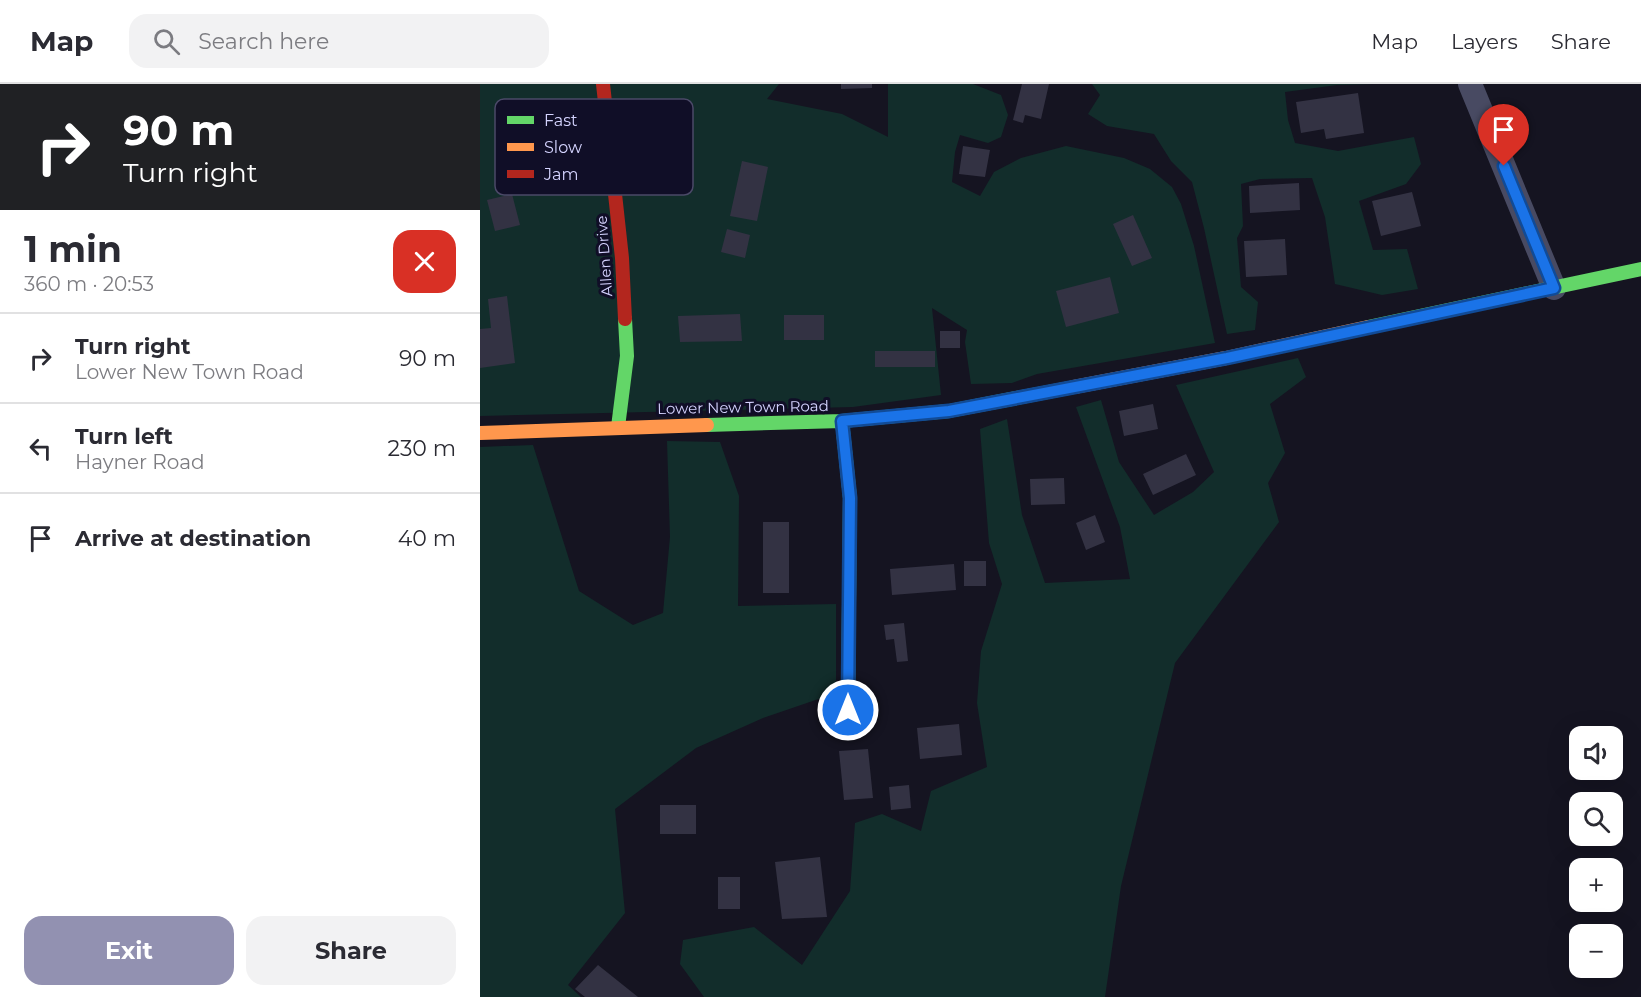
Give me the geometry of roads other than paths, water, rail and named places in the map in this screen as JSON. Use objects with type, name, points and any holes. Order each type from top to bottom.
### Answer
[{"type":"street","name":"Allen Drive","points":[[603,84],[605,99]]},
{"type":"street","points":[[1470,84],[1554,288]]},
{"type":"street","name":"Allen Drive","points":[[616,195],[622,258],[626,345],[618,427]]},
{"type":"street","name":"Lower New Town Road","points":[[480,433],[842,421],[949,411],[1227,358],[1641,269]]},
{"type":"street","points":[[842,421],[850,498],[848,710]]}]
